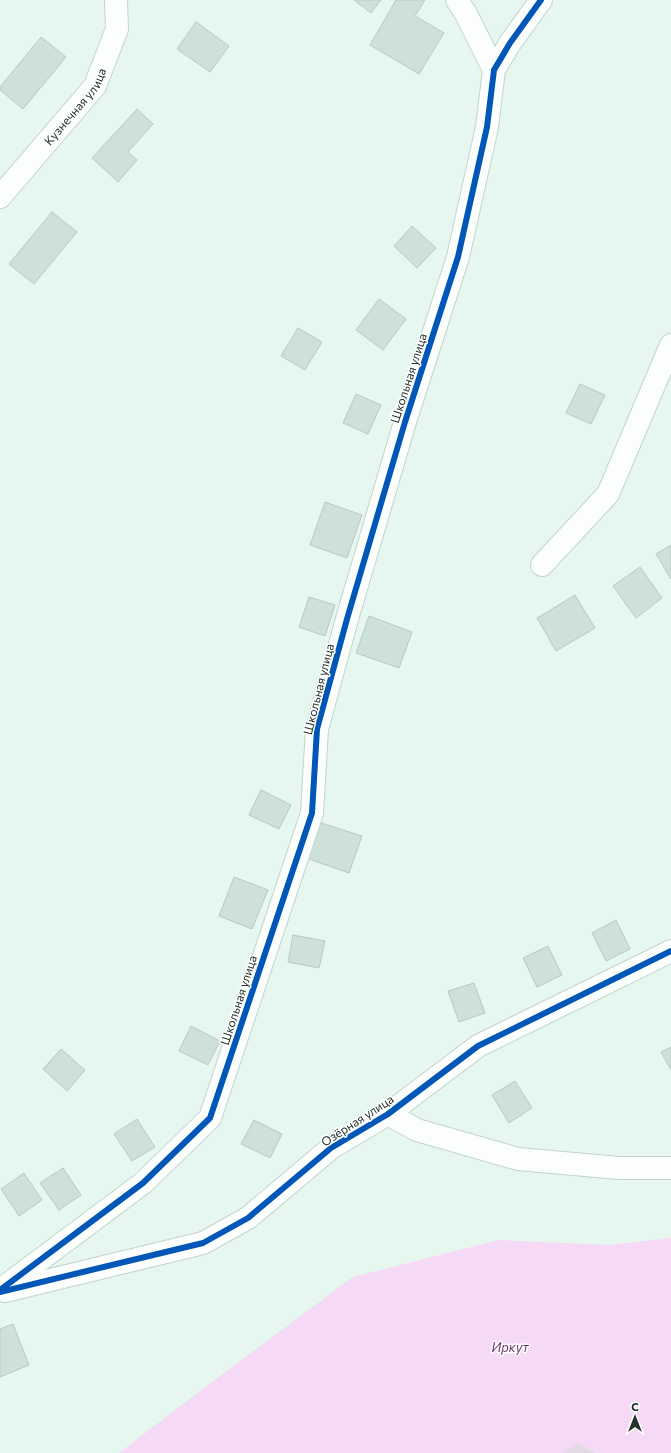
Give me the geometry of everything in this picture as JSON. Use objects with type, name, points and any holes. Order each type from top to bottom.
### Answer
[{"type":"street","name":"Кузнечная улица","points":[[0,197],[95,86],[117,30],[116,0]]},
{"type":"street","points":[[457,0],[466,14],[494,70]]},
{"type":"street","points":[[494,70],[510,43],[541,0]]},
{"type":"street","name":"Школьная улица","points":[[0,1291],[143,1183],[210,1118],[312,813],[317,729],[347,619],[405,422],[458,257],[487,127],[494,70]]},
{"type":"street","points":[[542,565],[608,494],[671,345]]},
{"type":"street","name":"Озёрная улица","points":[[0,1291],[203,1243],[248,1218],[331,1148],[388,1114],[478,1046],[671,951]]},
{"type":"street","points":[[388,1114],[417,1130],[518,1159],[619,1168],[671,1168]]},
{"type":"shaded area","points":[[578,1443],[596,1453],[563,1453]]},
{"type":"water","name":"Иркут","points":[[671,1238],[671,1453],[596,1453],[578,1443],[563,1453],[119,1453],[353,1277],[499,1240],[610,1245]]},
{"type":"building","points":[[354,0],[381,0],[371,13]]},
{"type":"building","points":[[396,0],[425,0],[415,16],[444,33],[419,74],[370,45]]},
{"type":"building","points":[[196,22],[229,46],[210,72],[177,49]]},
{"type":"building","points":[[41,37],[66,57],[23,109],[0,90],[0,87]]},
{"type":"building","points":[[137,109],[153,124],[128,152],[137,160],[118,182],[92,158]]},
{"type":"building","points":[[52,212],[77,232],[34,284],[9,264]]},
{"type":"building","points":[[412,226],[436,248],[417,268],[394,246]]},
{"type":"building","points":[[379,299],[406,319],[383,350],[356,330]]},
{"type":"building","points":[[298,328],[322,342],[305,370],[281,356]]},
{"type":"building","points":[[580,384],[605,395],[591,424],[566,413]]},
{"type":"building","points":[[356,394],[381,405],[368,434],[343,423]]},
{"type":"building","points":[[325,502],[362,515],[347,558],[310,545]]},
{"type":"building","points":[[671,545],[671,579],[656,554]]},
{"type":"building","points":[[640,567],[662,598],[636,618],[613,586]]},
{"type":"building","points":[[575,595],[595,628],[556,651],[537,618]]},
{"type":"building","points":[[309,597],[335,605],[325,636],[299,627]]},
{"type":"building","points":[[369,616],[412,632],[399,668],[356,653]]},
{"type":"building","points":[[261,790],[291,805],[279,829],[249,815]]},
{"type":"building","points":[[318,822],[362,836],[349,873],[306,858]]},
{"type":"building","points":[[234,877],[268,890],[252,929],[219,916]]},
{"type":"building","points":[[616,920],[630,949],[606,961],[592,933]]},
{"type":"building","points":[[293,935],[325,941],[319,968],[288,962]]},
{"type":"building","points":[[548,946],[562,975],[537,987],[523,958]]},
{"type":"building","points":[[474,983],[485,1013],[459,1022],[448,991]]},
{"type":"building","points":[[191,1026],[220,1041],[208,1065],[179,1051]]},
{"type":"building","points":[[671,1047],[671,1070],[661,1052]]},
{"type":"building","points":[[61,1049],[85,1070],[67,1091],[43,1069]]},
{"type":"building","points":[[515,1081],[532,1108],[509,1123],[492,1095]]},
{"type":"building","points":[[137,1119],[155,1147],[132,1161],[114,1134]]},
{"type":"building","points":[[254,1120],[282,1134],[270,1158],[241,1144]]},
{"type":"building","points":[[63,1168],[81,1195],[59,1210],[40,1183]]},
{"type":"building","points":[[24,1173],[42,1200],[19,1216],[1,1189]]},
{"type":"building","points":[[13,1324],[29,1365],[0,1377],[0,1329]]},
{"type":"cycle path","points":[[0,1290],[143,1183],[210,1118],[312,813],[317,729],[347,619],[405,422],[458,257],[487,127],[494,70],[510,43],[541,0]]},
{"type":"cycle path","points":[[0,1292],[203,1243],[248,1218],[331,1148],[388,1114],[478,1046],[671,951]]}]
